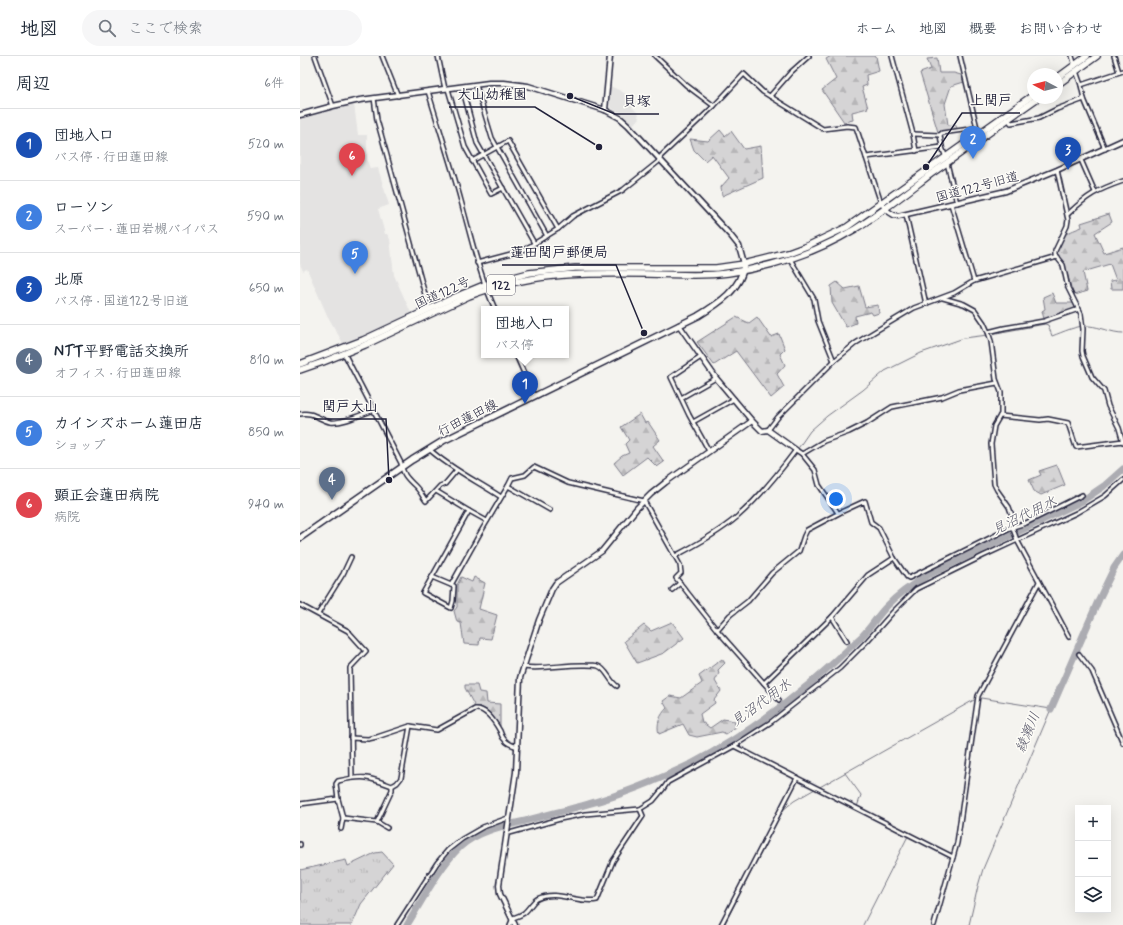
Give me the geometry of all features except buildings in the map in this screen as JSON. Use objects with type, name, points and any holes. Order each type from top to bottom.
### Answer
[{"type":"highway","points":[[1063,74],[1088,56]]},
{"type":"highway","points":[[1063,80],[1097,56]]},
{"type":"highway","name":"122","points":[[744,267],[790,258],[824,246],[854,230],[886,208],[946,160],[979,131],[1027,99]]},
{"type":"highway","name":"122","points":[[744,267],[813,243],[848,226],[1029,104]]},
{"type":"highway","name":"国道122号","points":[[300,370],[455,297],[529,273],[559,269],[744,267]]},
{"type":"highway","name":"国道122号","points":[[300,364],[343,351],[396,332],[485,287]]},
{"type":"main road","name":"行田蓮田線","points":[[300,538],[429,449],[443,441],[709,310],[728,294],[738,283],[744,267]]},
{"type":"street","points":[[315,56],[333,106]]},
{"type":"street","points":[[382,56],[398,96]]},
{"type":"street","points":[[438,56],[464,147],[491,194],[503,188]]},
{"type":"street","points":[[605,110],[610,56]]},
{"type":"street","points":[[655,56],[686,85],[714,106]]},
{"type":"street","points":[[770,96],[791,72],[809,56]]},
{"type":"street","points":[[892,56],[916,151]]},
{"type":"street","points":[[912,134],[940,135],[979,131],[960,56]]},
{"type":"street","points":[[1072,56],[1084,99],[1106,148]]},
{"type":"street","points":[[1114,56],[1119,72]]},
{"type":"street","points":[[1081,85],[1123,71]]},
{"type":"street","points":[[477,262],[522,251],[558,229],[572,216],[623,190],[647,172],[744,74],[759,89],[823,130],[847,126],[856,127],[881,203]]},
{"type":"street","points":[[300,115],[333,106],[374,98],[496,82],[515,84],[537,89],[605,110],[620,118],[737,243],[741,250],[744,267]]},
{"type":"street","points":[[476,85],[496,147],[547,236]]},
{"type":"street","points":[[462,87],[478,143],[534,243]]},
{"type":"street","points":[[428,91],[477,262],[485,287],[494,306]]},
{"type":"street","points":[[374,98],[384,147],[429,309]]},
{"type":"street","points":[[1008,119],[1011,123],[1039,118],[1057,109],[1084,99]]},
{"type":"street","points":[[940,135],[957,203]]},
{"type":"street","name":"国道122号旧道","points":[[881,203],[893,216],[906,215],[1006,191],[1081,160],[1123,140]]},
{"type":"street","points":[[472,161],[508,141],[558,229]]},
{"type":"street","points":[[866,157],[942,147]]},
{"type":"street","points":[[1081,160],[1095,192]]},
{"type":"street","points":[[1000,416],[1040,420],[1048,419],[1068,423],[1076,447],[1123,442],[1120,428],[1111,411],[1104,391],[1092,377],[1083,356],[1083,324],[1079,309],[1068,288],[1063,265],[1057,257],[1055,251],[1068,226],[1068,214],[1057,170]]},
{"type":"street","points":[[1068,214],[1082,200],[1095,192],[1123,181]]},
{"type":"street","points":[[951,204],[974,281]]},
{"type":"street","points":[[906,215],[926,304]]},
{"type":"street","points":[[679,325],[716,378],[752,421],[762,431],[768,430],[778,417],[834,361],[856,343],[914,308],[954,294],[974,281],[1057,257]]},
{"type":"street","points":[[790,258],[800,278],[814,300],[818,321],[834,361]]},
{"type":"street","points":[[943,298],[964,304],[975,310],[988,332],[1000,392],[1000,416],[994,426],[991,444],[994,484],[1009,507],[1014,521],[1013,529],[1017,540],[1069,637]]},
{"type":"street","points":[[988,332],[1044,321],[1079,309]]},
{"type":"street","points":[[343,351],[401,463],[403,472],[426,501],[440,486],[445,484],[456,471]]},
{"type":"street","points":[[701,357],[671,377],[709,451]]},
{"type":"street","points":[[517,358],[534,396]]},
{"type":"street","points":[[681,398],[716,378]]},
{"type":"street","points":[[802,454],[824,441],[849,432],[867,423],[892,407],[918,403],[942,397],[958,390],[997,383]]},
{"type":"street","points":[[693,422],[734,399]]},
{"type":"street","points":[[300,414],[304,413],[313,415],[330,422],[348,420],[374,410]]},
{"type":"street","points":[[515,925],[513,918],[500,894],[499,885],[516,772],[520,678],[552,589],[556,583],[602,551],[644,501],[666,482],[752,421]]},
{"type":"street","points":[[768,430],[802,454],[815,470],[819,485],[838,513]]},
{"type":"street","points":[[429,449],[456,471],[478,482],[501,498]]},
{"type":"street","points":[[675,556],[707,539],[736,518],[763,491],[796,450]]},
{"type":"street","points":[[451,585],[512,478],[525,475],[534,467],[568,483],[644,501],[680,565],[680,573],[676,578],[717,630],[779,700]]},
{"type":"street","points":[[506,833],[585,814],[640,809],[653,801],[668,782],[734,746],[771,722],[840,668],[916,589],[1047,525],[1076,513],[1105,496],[1123,480]]},
{"type":"street","points":[[508,486],[550,510]]},
{"type":"street","points":[[436,491],[487,521]]},
{"type":"street","points":[[717,630],[730,615],[748,601],[772,573],[799,551],[804,536],[808,530],[838,513],[865,502],[872,522],[879,528],[894,558],[906,577],[909,578],[1082,495]]},
{"type":"street","points":[[432,577],[454,586],[451,608],[423,593],[469,511]]},
{"type":"street","points":[[318,614],[343,574],[351,557]]},
{"type":"street","points":[[764,683],[832,617],[868,575],[894,558]]},
{"type":"street","points":[[934,925],[957,843],[978,696],[1039,582]]},
{"type":"street","points":[[672,590],[680,583]]},
{"type":"street","points":[[300,605],[348,631],[366,651],[350,668],[352,778]]},
{"type":"street","points":[[832,617],[847,641]]},
{"type":"street","points":[[1080,654],[1092,671],[1123,743]]},
{"type":"street","points":[[523,667],[533,668],[577,665],[599,666],[607,674],[613,684],[617,686]]},
{"type":"street","points":[[351,738],[368,739],[410,726],[437,730],[475,709],[480,708],[483,709],[495,723],[507,743],[518,747]]},
{"type":"street","points":[[392,786],[401,778],[410,726]]},
{"type":"street","points":[[734,746],[953,857]]},
{"type":"street","points":[[341,828],[342,818],[336,784],[338,781],[364,777],[392,786]]},
{"type":"street","points":[[721,925],[797,778]]},
{"type":"street","points":[[377,822],[392,790],[392,786]]},
{"type":"street","points":[[300,804],[338,799]]},
{"type":"street","points":[[510,925],[513,918],[524,913],[537,899],[550,895],[565,896],[583,900],[597,900],[613,861],[643,816],[640,809]]},
{"type":"street","points":[[342,818],[377,822],[387,828]]},
{"type":"street","points":[[397,925],[437,863],[448,850],[462,839],[483,827],[508,819]]},
{"type":"shaded area","points":[[610,86],[621,91],[637,102],[632,107],[639,114],[639,118],[632,126],[624,116],[611,108],[609,104]]},
{"type":"shaded area","points":[[354,104],[358,135],[367,135],[367,159],[370,169],[378,168],[389,205],[378,209],[385,234],[387,234],[390,239],[394,275],[411,313],[344,345],[327,315],[307,269],[303,271],[300,264],[300,119]]},
{"type":"green space","points":[[831,56],[876,56],[879,71],[866,75],[867,85],[862,87],[868,108],[852,112],[853,120],[844,122],[822,90],[836,79],[826,59]]},
{"type":"green space","points":[[937,58],[939,73],[954,73],[961,75],[964,82],[951,86],[945,104],[948,125],[955,124],[958,130],[938,132],[920,73],[931,69],[927,59]]},
{"type":"green space","points":[[720,130],[725,136],[731,131],[744,149],[761,146],[763,178],[722,196],[721,187],[729,178],[712,155],[705,161],[694,150],[690,139],[708,141]]},
{"type":"green space","points":[[1109,214],[1112,222],[1095,233],[1104,253],[1123,247],[1123,289],[1111,289],[1110,281],[1116,280],[1110,264],[1083,272],[1087,291],[1074,295],[1066,269],[1056,251],[1063,237],[1068,233],[1082,227],[1081,223]]},
{"type":"green space","points":[[837,282],[845,289],[859,286],[865,307],[878,305],[879,313],[873,315],[871,312],[855,316],[856,323],[846,327],[832,303],[831,286]]},
{"type":"green space","points":[[1052,293],[1056,303],[1074,303],[1076,309],[1044,319],[1042,311],[1045,309],[1043,297]]},
{"type":"green space","points":[[736,317],[749,323],[757,317],[771,337],[779,334],[785,349],[780,354],[785,365],[777,374],[784,387],[771,398],[736,351],[714,365],[697,342]]},
{"type":"green space","points":[[640,414],[645,423],[648,422],[660,440],[653,446],[664,462],[657,467],[647,457],[623,475],[614,463],[622,456],[629,453],[625,444],[629,440],[621,427]]},
{"type":"green space","points":[[1057,465],[1065,485],[1041,495],[1034,491],[1029,480],[1041,475],[1039,471]]},
{"type":"green space","points":[[461,577],[472,582],[474,577],[485,583],[479,609],[497,615],[491,639],[480,638],[479,645],[464,644],[461,623],[457,622],[454,611],[457,607],[457,585]]},
{"type":"green space","points":[[672,622],[684,638],[664,653],[637,663],[624,641],[644,625],[651,631]]},
{"type":"green space","points":[[722,659],[725,663],[718,670],[719,673],[715,681],[721,691],[714,700],[715,703],[700,714],[702,722],[710,728],[723,719],[734,721],[736,727],[726,734],[722,732],[697,737],[689,735],[683,724],[659,734],[659,720],[667,708],[663,701],[670,696],[681,698],[702,683],[699,676]]},
{"type":"green space","points":[[465,685],[477,685],[479,692],[486,693],[487,703],[500,704],[500,726],[487,710],[480,707],[475,707],[465,688]]},
{"type":"green space","points":[[382,852],[393,864],[361,904],[352,925],[300,925],[300,870],[346,860],[348,866],[375,853]]},
{"type":"waterway","points":[[991,334],[1045,324],[1048,325],[1052,336],[1070,329],[1084,326],[1123,333]]},
{"type":"waterway","points":[[799,447],[810,431],[885,371],[921,353],[964,338],[988,335]]},
{"type":"waterway","name":"見沼代用水","points":[[407,925],[431,884],[445,864],[467,841],[482,833],[499,827],[588,804],[627,791],[679,770],[737,738],[759,723],[821,674],[867,631],[892,601],[912,585],[928,575],[1082,501],[1104,486],[1123,469]]},
{"type":"waterway","name":"綾瀬川","points":[[1051,709],[1099,599],[1114,568],[1123,555]]},
{"type":"waterway","name":"綾瀬川","points":[[969,925],[983,869],[1051,709],[981,698]]},
{"type":"waterway","points":[[818,788],[974,700]]},
{"type":"waterway","points":[[845,773],[861,795],[857,807]]},
{"type":"waterway","points":[[724,925],[783,810],[794,801],[815,789]]},
{"type":"waterway","points":[[863,925],[908,836],[864,814]]},
{"type":"place","name":"貝塚","points":[[570,96]]},
{"type":"place","name":"大山幼稚園","points":[[599,147]]},
{"type":"place","name":"ローソン","points":[[973,159]]},
{"type":"place","name":"上閏戸","points":[[926,167]]},
{"type":"place","name":"北原","points":[[1068,170]]},
{"type":"place","name":"顕正会蓮田病院","points":[[352,176]]},
{"type":"place","name":"カインズホーム蓮田店","points":[[355,274]]},
{"type":"place","name":"蓮田閏戸郵便局","points":[[644,333]]},
{"type":"place","name":"団地入口","points":[[525,404]]},
{"type":"place","name":"閏戸大山","points":[[389,480]]},
{"type":"place","name":"NTT平野電話交換所","points":[[332,500]]}]
